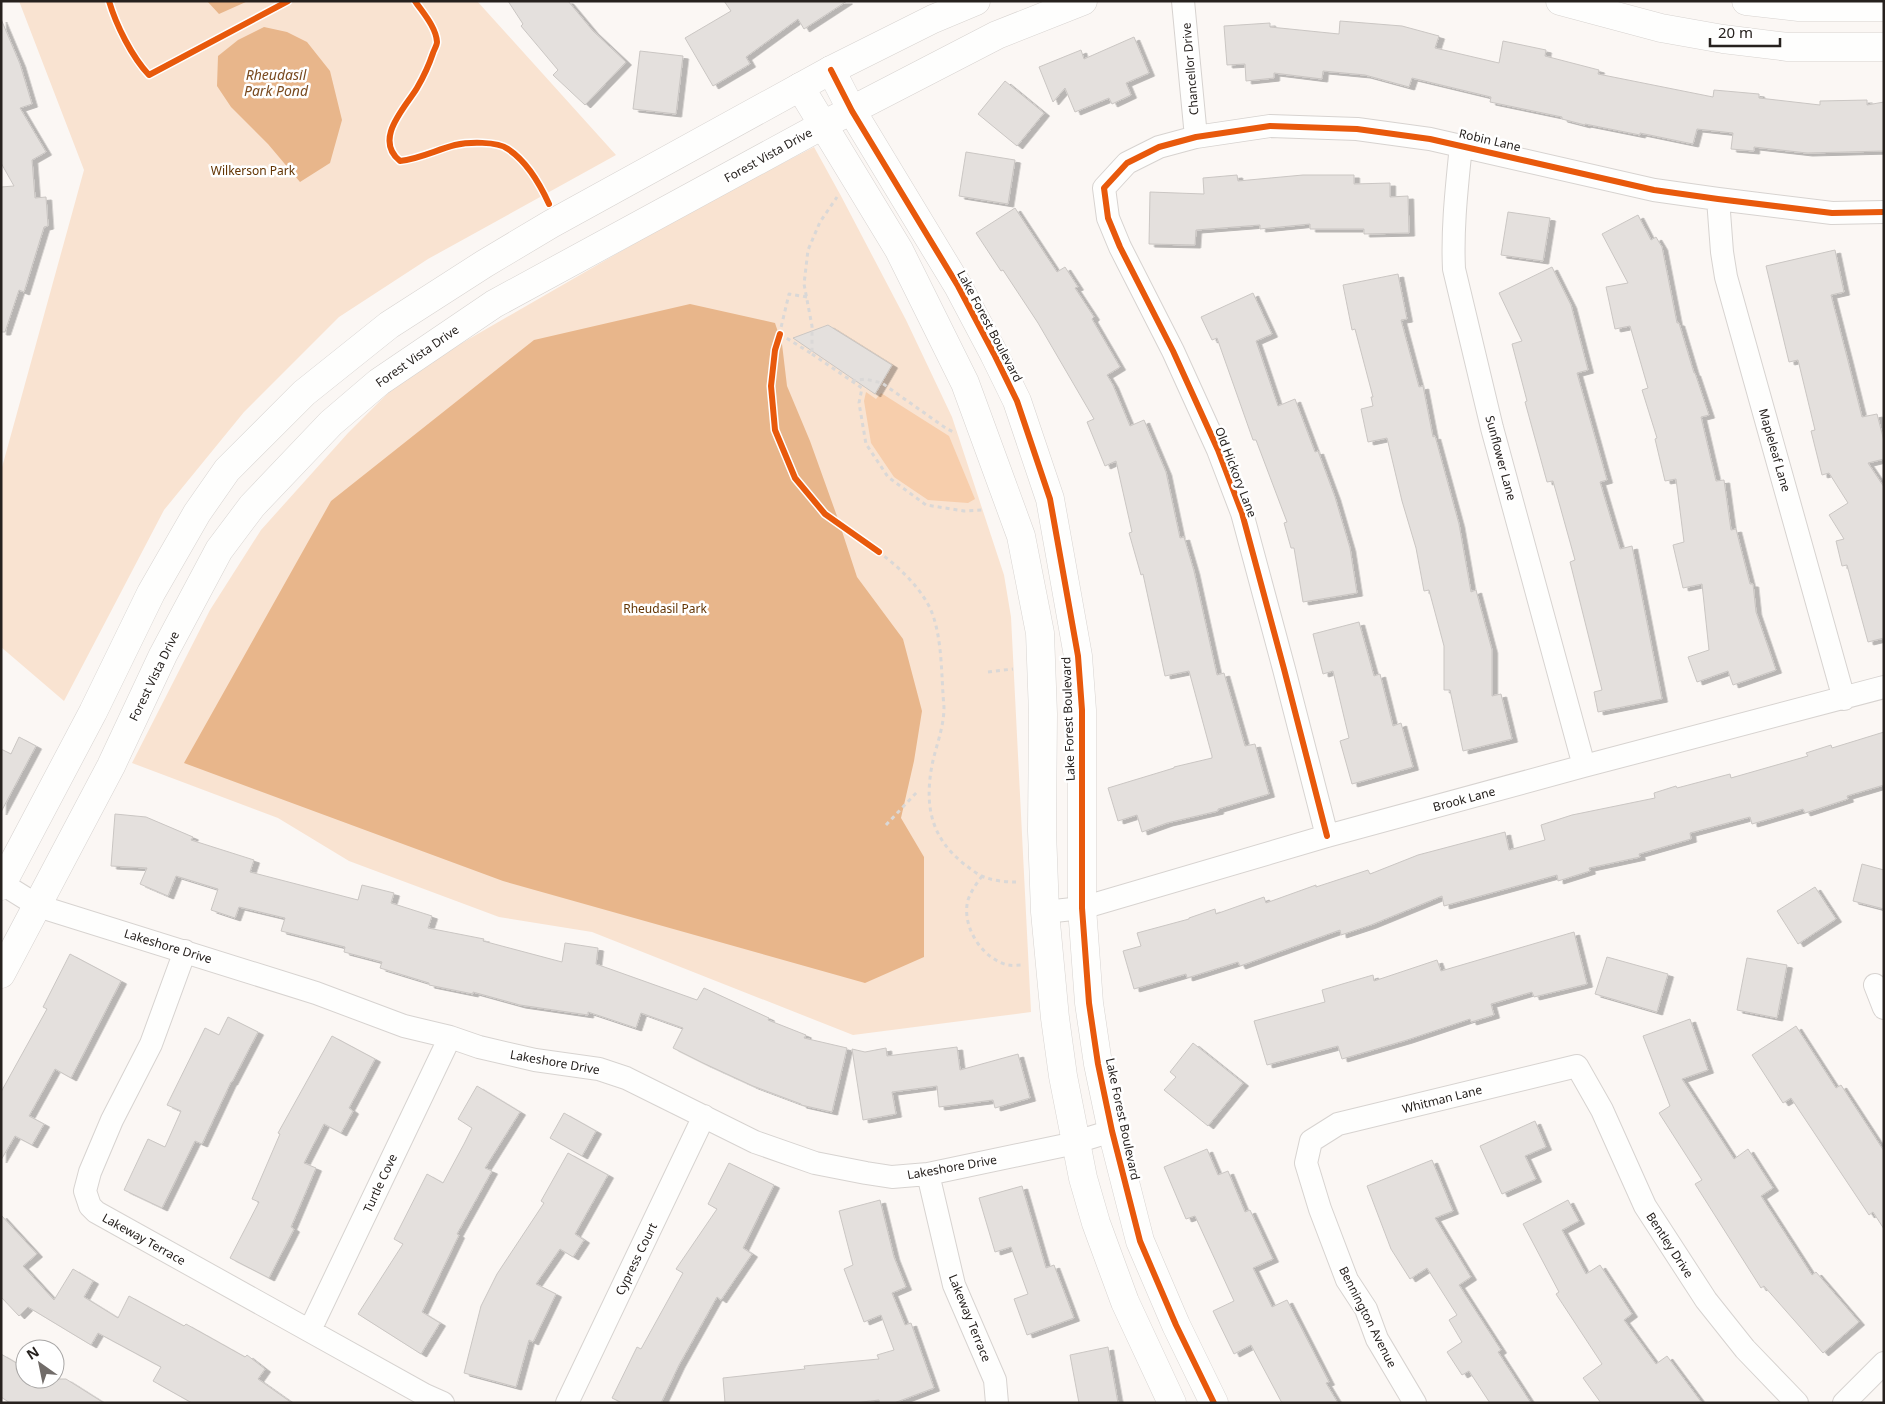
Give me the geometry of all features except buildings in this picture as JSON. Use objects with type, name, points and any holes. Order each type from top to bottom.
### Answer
[{"type":"main road","points":[[2,884],[93,712],[151,593],[197,513],[227,470],[304,393],[389,325],[484,264],[551,224],[831,70],[976,1]]},
{"type":"main road","name":"Forest Vista Drive","points":[[1,974],[111,766],[163,655],[219,550],[252,506],[331,423],[379,382],[494,304],[822,125],[997,35],[1082,1]]},
{"type":"main road","points":[[1560,1],[1661,28],[1723,39],[1788,47],[1884,47]]},
{"type":"main road","points":[[1746,1],[1799,7],[1884,7]]},
{"type":"main road","name":"Lake Forest Boulevard","points":[[831,70],[852,111],[958,286],[994,354],[1017,401],[1050,499],[1078,656],[1082,710],[1082,908],[1090,1003],[1098,1064],[1112,1131],[1140,1241],[1176,1325],[1214,1403]]},
{"type":"main road","name":"Lake Forest Boulevard","points":[[800,88],[899,250],[965,383],[1021,536],[1040,633],[1043,714],[1042,831],[1045,912],[1062,1076],[1083,1178],[1096,1223],[1124,1302],[1172,1403]]},
{"type":"street","name":"Chancellor Drive","points":[[1183,1],[1196,137]]},
{"type":"street","name":"Robin Lane","points":[[1104,188],[1127,163],[1159,147],[1196,137],[1270,126],[1357,129],[1461,145],[1654,190],[1718,199],[1832,213],[1884,212]]},
{"type":"street","name":"Sunflower Lane","points":[[1461,145],[1453,244],[1454,269],[1474,346],[1492,428],[1584,766]]},
{"type":"street","name":"Old Hickory Lane","points":[[1104,188],[1108,218],[1120,247],[1173,350],[1218,450],[1242,513],[1327,836]]},
{"type":"street","name":"Mapleleaf Lane","points":[[1718,199],[1726,277],[1844,699]]},
{"type":"street","name":"Brook Lane","points":[[1045,912],[1082,908],[1327,836],[1884,687]]},
{"type":"street","name":"Lakeshore Drive","points":[[2,884],[38,906],[185,951],[316,994],[404,1026],[450,1037],[479,1047],[535,1060],[599,1069],[626,1078],[755,1142],[815,1163],[866,1174],[892,1177],[928,1174],[1076,1142],[1112,1131]]},
{"type":"street","name":"Lakeway Terrace","points":[[185,951],[151,1044],[112,1120],[90,1172],[85,1191],[90,1206],[96,1212],[425,1395],[443,1403]]},
{"type":"street","points":[[1875,985],[1884,1008]]},
{"type":"street","name":"Turtle Cove","points":[[310,1330],[450,1037]]},
{"type":"street","name":"Whitman Lane","points":[[1311,1142],[1338,1124],[1577,1066]]},
{"type":"street","name":"Bentley Drive","points":[[1577,1066],[1602,1110],[1645,1206],[1701,1293],[1744,1349],[1797,1403]]},
{"type":"street","name":"Cypress Court","points":[[567,1403],[704,1116]]},
{"type":"street","name":"Bennington Avenue","points":[[1311,1142],[1306,1163],[1320,1209],[1347,1280],[1366,1310],[1377,1339],[1415,1403]]},
{"type":"street","name":"Lakeway Terrace","points":[[928,1174],[954,1285],[995,1380],[997,1403]]},
{"type":"street","points":[[1844,1403],[1884,1363]]},
{"type":"path","points":[[812,354],[812,326],[804,284],[808,250],[820,222],[837,196]]},
{"type":"path","points":[[807,297],[789,294],[775,350],[771,386],[775,430],[796,478],[825,514],[879,552],[910,579],[929,607],[935,624],[944,708],[944,719],[931,770],[930,790],[933,824],[941,842],[955,856],[982,876],[1017,882]]},
{"type":"path","points":[[780,334],[862,388],[858,403],[866,444],[888,477],[926,505],[964,511],[982,510]]},
{"type":"path","points":[[852,381],[865,379],[882,383],[947,429],[957,433]]},
{"type":"path","points":[[988,672],[1013,669]]},
{"type":"path","points":[[886,825],[918,792]]},
{"type":"path","points":[[982,876],[968,901],[967,915],[970,930],[978,946],[991,956],[1007,965],[1024,965]]},
{"type":"green space","name":"Wilkerson Park","points":[[19,1],[477,1],[616,155],[428,259],[339,317],[244,412],[164,510],[64,701],[1,647],[1,471],[84,170]]},
{"type":"green space","name":"Rheudasil Park","points":[[814,147],[906,320],[952,417],[1004,575],[1011,617],[1031,1012],[853,1035],[592,932],[499,917],[349,861],[278,818],[132,763],[210,610],[261,530],[348,433],[405,376],[689,212]]},
{"type":"shaded area","points":[[866,392],[876,399],[881,393],[949,436],[975,499],[968,503],[928,500],[894,477],[871,443],[864,401]]},
{"type":"water","points":[[207,1],[248,1],[219,14]]},
{"type":"water","name":"Rheudasil Park Pond","points":[[264,27],[287,32],[307,42],[330,71],[342,120],[330,163],[300,182],[268,144],[231,107],[217,86],[218,56],[238,40]]},
{"type":"water","name":"Rheudasil Park","points":[[690,304],[775,323],[782,344],[787,386],[810,441],[857,577],[903,639],[922,711],[914,761],[901,818],[924,857],[924,957],[865,983],[503,881],[184,763],[331,501],[534,340]]},
{"type":"cycle path","points":[[109,1],[125,40],[149,75],[288,1]]},
{"type":"cycle path","points":[[415,1],[432,26],[437,43],[422,79],[394,124],[390,134],[392,152],[400,161],[461,144],[482,143],[503,146],[515,154],[527,166],[549,204]]},
{"type":"cycle path","points":[[831,70],[852,111],[958,286],[994,354],[1017,401],[1050,499],[1078,656],[1082,710],[1082,908],[1089,1003],[1098,1064],[1112,1131],[1140,1241],[1176,1325],[1214,1403]]},
{"type":"cycle path","points":[[1327,836],[1242,513],[1218,450],[1173,351],[1120,247],[1108,218],[1104,188],[1127,163],[1159,147],[1196,137],[1270,126],[1357,129],[1430,139],[1654,190],[1718,199],[1832,213],[1884,212]]},
{"type":"cycle path","points":[[780,334],[775,350],[771,386],[775,430],[795,478],[825,514],[879,552]]}]
